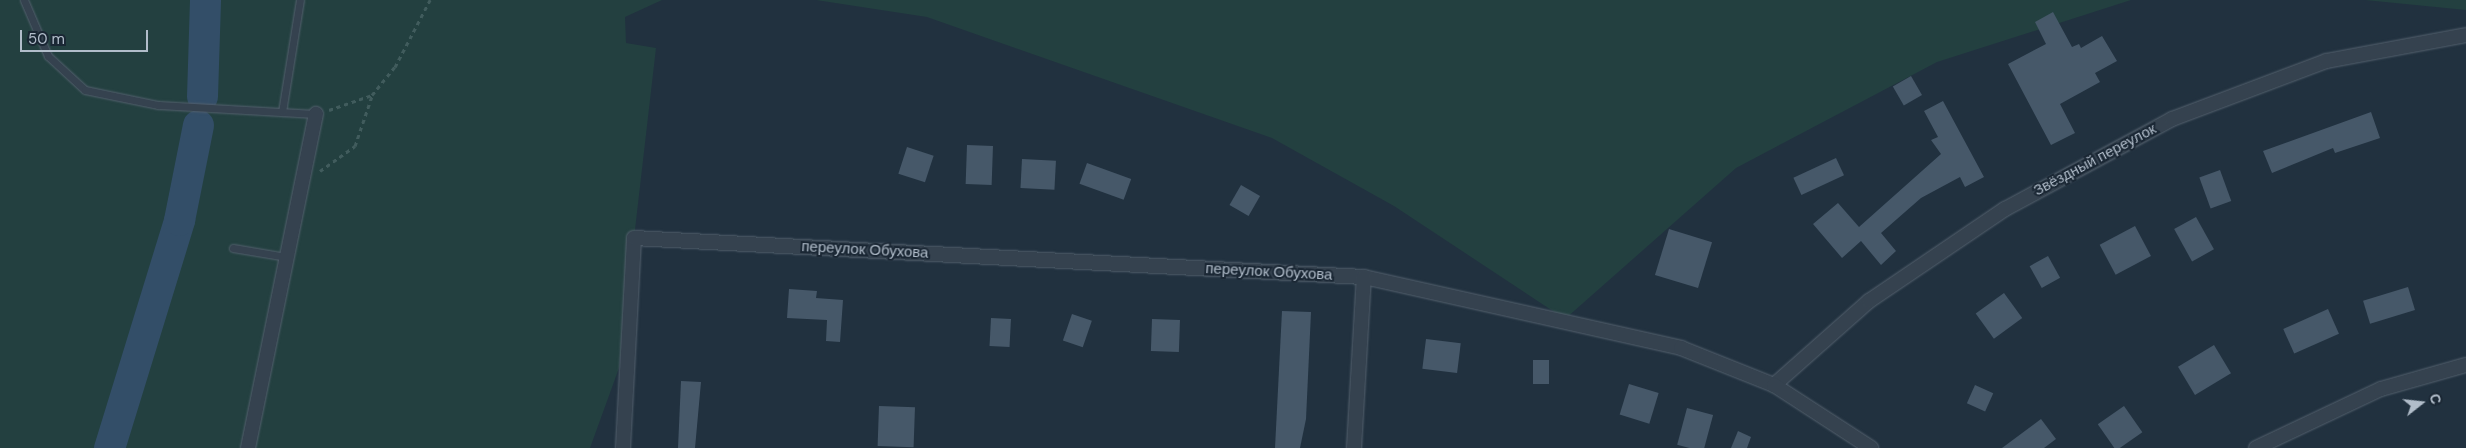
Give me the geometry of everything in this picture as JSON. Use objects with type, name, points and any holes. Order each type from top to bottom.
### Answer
[{"type":"street","name":"Звёздный переулок","points":[[1774,385],[1870,301],[2005,209],[2172,119],[2326,62],[2466,35]]},
{"type":"street","points":[[248,448],[316,114]]},
{"type":"street","name":"переулок Обухова","points":[[623,448],[634,238],[1364,277],[1681,348],[1774,385],[1871,448]]},
{"type":"street","points":[[1354,448],[1364,277]]},
{"type":"street","points":[[2256,448],[2382,389],[2466,365]]},
{"type":"lane","points":[[24,0],[48,56],[85,90],[158,105],[316,114]]},
{"type":"lane","points":[[282,112],[300,0]]},
{"type":"lane","points":[[233,248],[287,257]]},
{"type":"path","points":[[302,183],[355,146],[372,95],[404,52],[430,0]]},
{"type":"path","points":[[316,114],[372,95]]},
{"type":"green space","points":[[0,0],[662,0],[625,17],[626,43],[656,48],[619,368],[590,448],[0,448]]},
{"type":"green space","points":[[816,0],[2131,0],[1937,62],[1736,168],[1565,319],[1394,206],[1272,138],[927,17]]},
{"type":"green space","points":[[2365,0],[2466,0],[2466,10]]},
{"type":"building","points":[[2053,12],[2072,47],[2079,44],[2081,48],[2102,36],[2117,61],[2095,73],[2100,82],[2060,104],[2075,133],[2051,145],[2008,64],[2046,44],[2035,22]]},
{"type":"building","points":[[1911,76],[1922,95],[1904,106],[1893,86]]},
{"type":"building","points":[[1943,101],[1984,177],[1965,187],[1960,177],[1921,198],[1881,233],[1896,251],[1881,265],[1861,241],[1842,258],[1813,224],[1838,203],[1859,227],[1941,154],[1931,140],[1938,137],[1924,111]]},
{"type":"building","points":[[2371,112],[2380,138],[2335,153],[2333,148],[2272,173],[2263,151]]},
{"type":"building","points":[[967,145],[993,146],[992,185],[966,184]]},
{"type":"building","points":[[907,147],[934,156],[925,182],[898,174]]},
{"type":"building","points":[[1836,158],[1844,175],[1801,195],[1793,178]]},
{"type":"building","points":[[1022,159],[1056,161],[1054,190],[1020,188]]},
{"type":"building","points":[[1087,163],[1131,179],[1124,200],[1079,184]]},
{"type":"building","points":[[2220,170],[2231,201],[2211,209],[2199,178]]},
{"type":"building","points":[[1241,185],[1260,196],[1249,216],[1230,205]]},
{"type":"building","points":[[2196,217],[2214,249],[2192,261],[2174,229]]},
{"type":"building","points":[[2135,226],[2151,256],[2116,275],[2100,245]]},
{"type":"building","points":[[1669,229],[1712,242],[1698,288],[1655,275]]},
{"type":"building","points":[[2048,256],[2060,278],[2042,288],[2030,266]]},
{"type":"building","points":[[2408,287],[2415,310],[2370,324],[2363,301]]},
{"type":"building","points":[[789,289],[817,291],[816,298],[843,300],[840,342],[826,341],[827,320],[787,318]]},
{"type":"building","points":[[2004,293],[2022,318],[1994,339],[1976,314]]},
{"type":"building","points":[[2328,309],[2339,334],[2294,354],[2283,329]]},
{"type":"building","points":[[1282,311],[1311,312],[1306,419],[1300,448],[1275,448]]},
{"type":"building","points":[[1072,314],[1092,321],[1083,347],[1063,340]]},
{"type":"building","points":[[991,318],[1011,319],[1010,347],[990,346]]},
{"type":"building","points":[[1152,319],[1180,320],[1179,352],[1151,351]]},
{"type":"building","points":[[1426,339],[1461,343],[1457,373],[1422,369]]},
{"type":"building","points":[[2214,345],[2231,373],[2195,395],[2178,367]]},
{"type":"building","points":[[1533,360],[1549,360],[1549,384],[1533,384]]},
{"type":"building","points":[[681,381],[701,382],[695,448],[678,448]]},
{"type":"building","points":[[1629,384],[1659,393],[1649,424],[1620,415]]},
{"type":"building","points":[[1975,385],[1993,393],[1985,411],[1967,403]]},
{"type":"building","points":[[879,406],[915,407],[914,447],[878,446]]},
{"type":"building","points":[[2124,406],[2142,432],[2120,448],[2114,448],[2098,424]]},
{"type":"building","points":[[1687,408],[1713,415],[1704,448],[1689,448],[1677,445]]},
{"type":"building","points":[[2041,419],[2056,439],[2044,448],[2002,448]]},
{"type":"building","points":[[1738,431],[1751,437],[1747,448],[1731,448]]},
{"type":"waterway","points":[[202,96],[205,0]]},
{"type":"waterway","points":[[109,448],[179,220],[198,125]]}]
